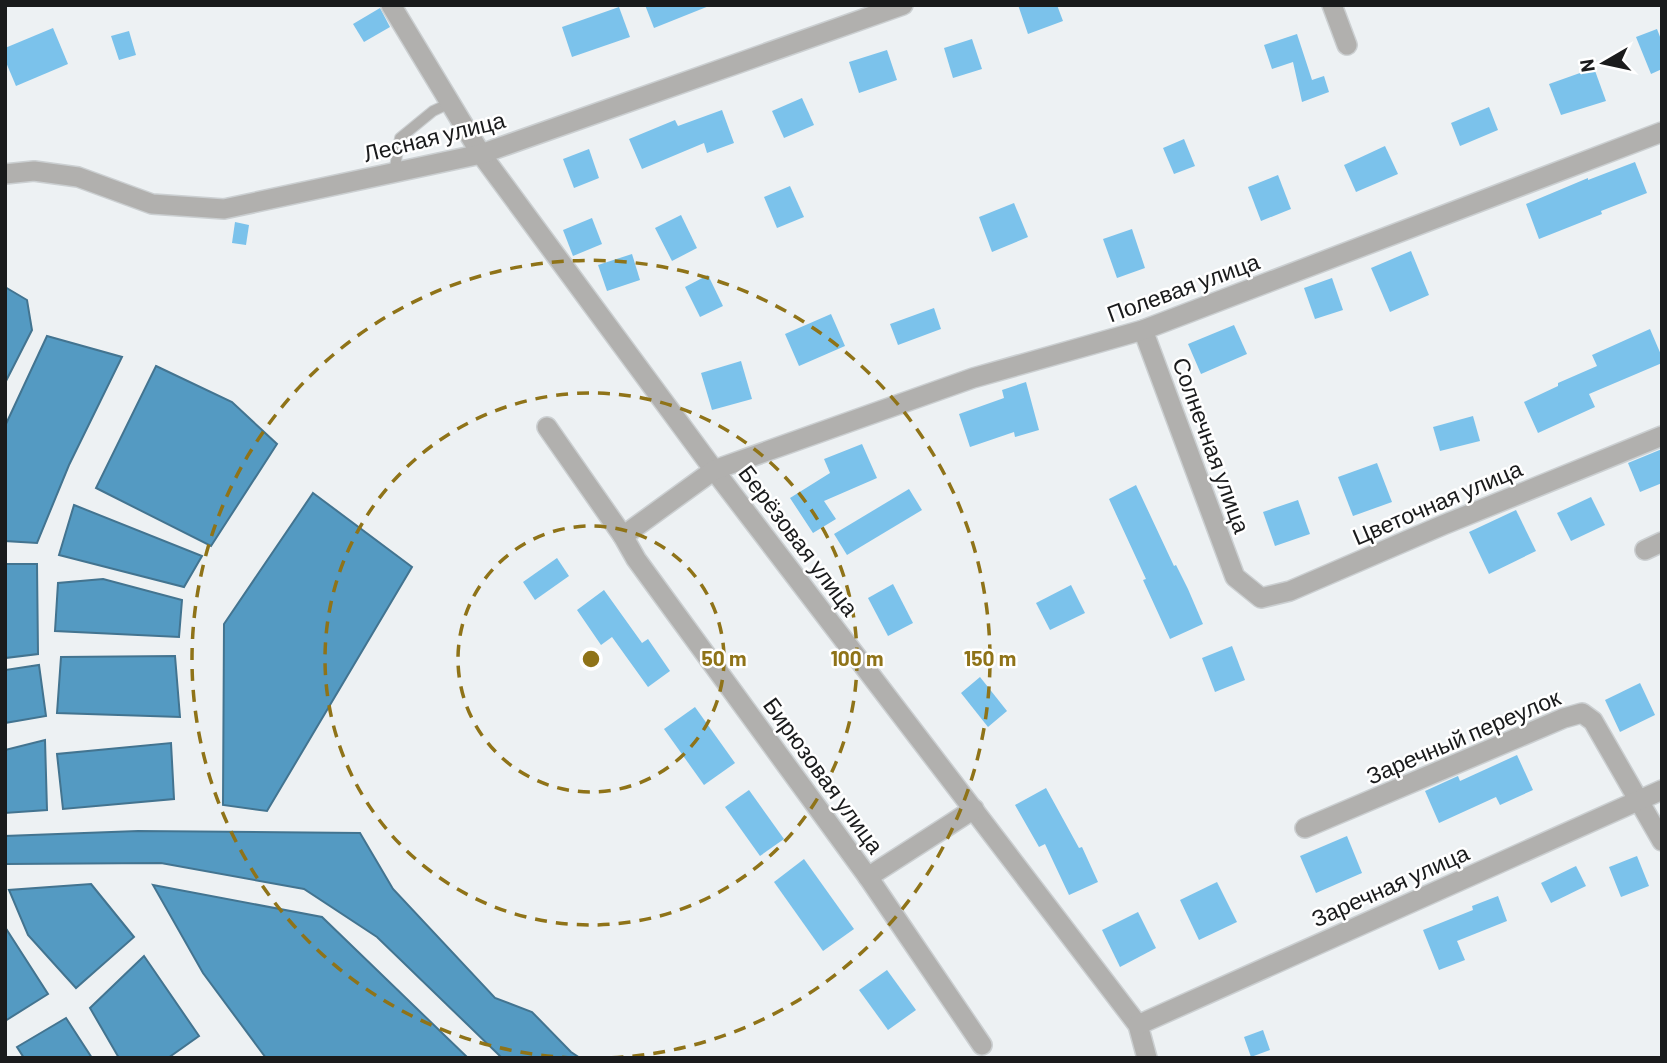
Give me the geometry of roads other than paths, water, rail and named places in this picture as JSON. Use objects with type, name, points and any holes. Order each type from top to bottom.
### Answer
[{"type":"street","name":"Берёзовая улица","points":[[391,5],[481,154],[714,470],[1138,1025],[1147,1058]]},
{"type":"street","name":"Лесная улица","points":[[5,174],[34,171],[78,177],[152,204],[224,209],[481,154],[903,5]]},
{"type":"street","points":[[1332,5],[1347,45]]},
{"type":"street","name":"Полевая улица","points":[[714,470],[973,378],[1143,330],[1662,132]]},
{"type":"street","name":"Солнечная улица","points":[[1143,330],[1235,578]]},
{"type":"street","name":"Бирюзовая улица","points":[[547,428],[623,536],[636,559],[868,877],[982,1045]]},
{"type":"street","name":"Цветочная улица","points":[[1235,578],[1261,598],[1290,592],[1443,524],[1662,436]]},
{"type":"street","points":[[623,536],[714,470]]},
{"type":"street","name":"Заречный переулок","points":[[1305,828],[1564,718],[1582,713],[1593,721],[1637,800]]},
{"type":"street","name":"Заречная улица","points":[[1138,1025],[1662,790]]},
{"type":"street","points":[[1637,800],[1662,841]]},
{"type":"street","points":[[868,877],[974,809]]},
{"type":"lane","points":[[394,173],[400,138],[433,111],[450,103]]},
{"type":"water","points":[[5,287],[27,300],[32,330],[5,383]]},
{"type":"water","points":[[47,336],[122,357],[69,465],[37,543],[5,541],[5,426]]},
{"type":"water","points":[[156,366],[232,402],[277,444],[211,546],[96,488]]},
{"type":"water","points":[[313,493],[412,567],[267,811],[223,805],[224,624]]},
{"type":"water","points":[[74,505],[202,556],[184,587],[59,555]]},
{"type":"water","points":[[5,564],[37,564],[38,654],[5,658]]},
{"type":"water","points":[[103,579],[182,600],[179,637],[55,631],[58,583]]},
{"type":"water","points":[[175,656],[180,717],[57,713],[61,657]]},
{"type":"water","points":[[39,665],[46,716],[5,723],[5,670]]},
{"type":"water","points":[[45,740],[47,810],[5,813],[5,750]]},
{"type":"water","points":[[171,743],[174,799],[63,809],[57,754]]},
{"type":"water","points":[[138,831],[360,833],[393,889],[495,998],[532,1012],[580,1058],[502,1058],[377,937],[304,889],[161,863],[5,864],[5,836]]},
{"type":"water","points":[[91,884],[134,937],[76,988],[28,935],[9,890]]},
{"type":"water","points":[[153,885],[322,917],[468,1058],[266,1058],[203,973]]},
{"type":"water","points":[[5,927],[48,994],[5,1021]]},
{"type":"water","points":[[144,956],[199,1036],[168,1058],[119,1058],[90,1008]]},
{"type":"water","points":[[66,1018],[92,1058],[24,1058],[17,1047]]}]
